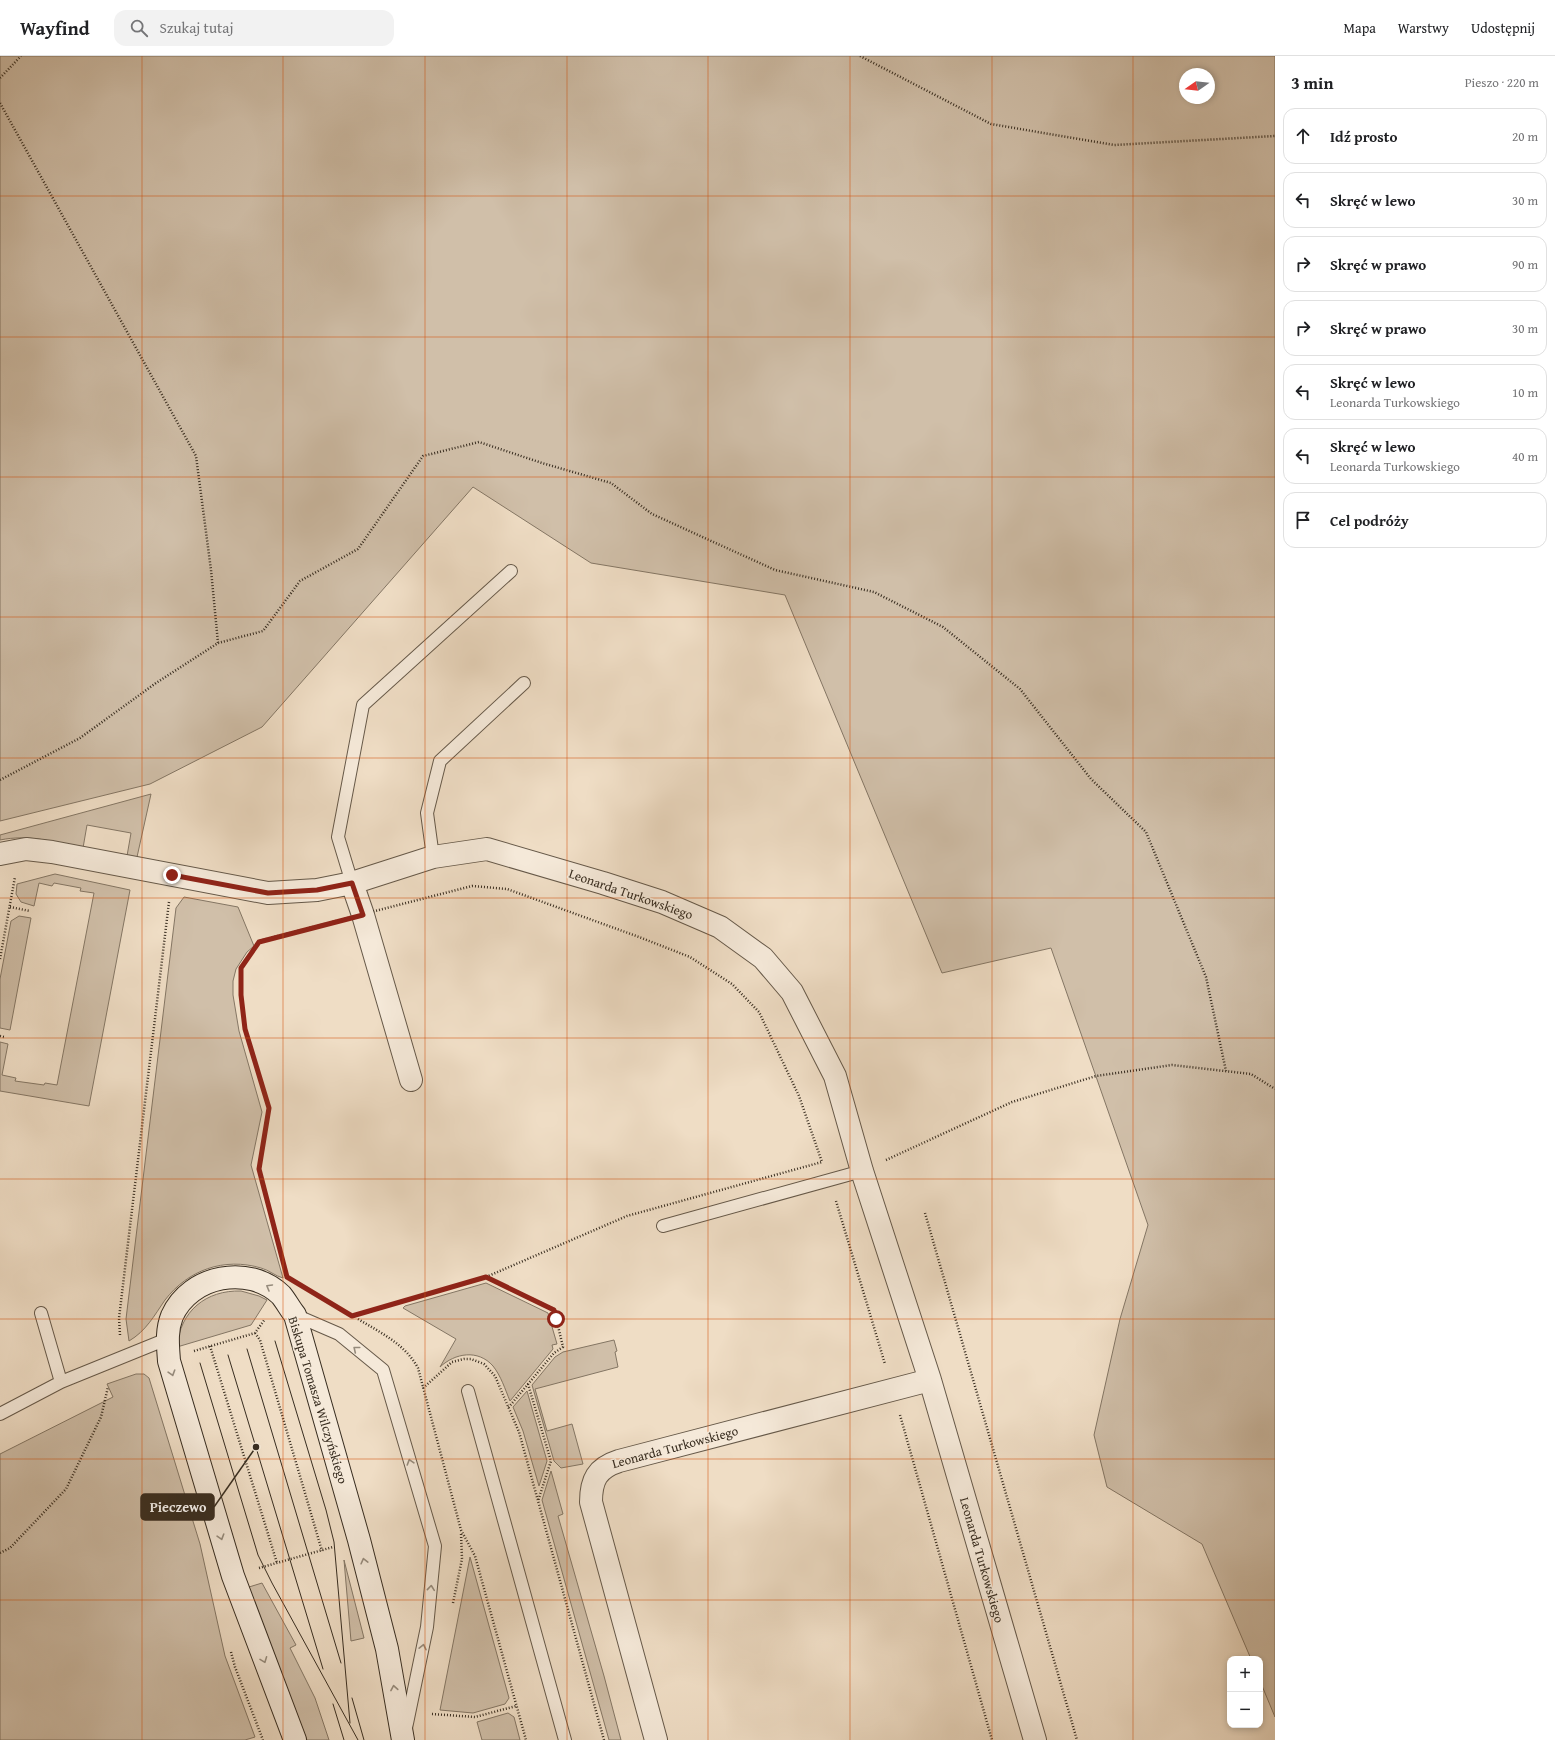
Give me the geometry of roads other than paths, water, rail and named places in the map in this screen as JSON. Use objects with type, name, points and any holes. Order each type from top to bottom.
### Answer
[{"type":"street","name":"Leonarda Turkowskiego","points":[[0,854],[26,849],[52,852],[268,893],[317,890],[352,883],[433,857],[487,849],[662,902],[720,927],[763,958],[792,992],[835,1076],[862,1171],[930,1380],[1035,1740]]},
{"type":"street","points":[[352,883],[412,1080]]},
{"type":"street","name":"Biskupa Tomasza Wilczyńskiego","points":[[295,1740],[233,1576],[169,1362],[167,1339],[172,1317],[179,1304],[197,1287],[208,1281],[234,1276],[246,1278],[269,1286],[281,1296],[295,1315],[361,1547],[387,1649],[404,1740]]},
{"type":"street","name":"Leonarda Turkowskiego","points":[[656,1740],[591,1502],[591,1488],[595,1478],[601,1470],[609,1464],[619,1461],[930,1380]]},
{"type":"lane","points":[[352,883],[338,837],[363,705],[511,571]]},
{"type":"lane","points":[[433,857],[427,813],[440,761],[524,683]]},
{"type":"lane","points":[[662,1226],[862,1171]]},
{"type":"lane","points":[[41,1313],[61,1382]]},
{"type":"lane","points":[[295,1315],[338,1334],[383,1370],[435,1546],[427,1627],[404,1740]]},
{"type":"lane","points":[[0,1414],[61,1382],[167,1339]]},
{"type":"lane","points":[[468,1392],[566,1740]]},
{"type":"tram line","points":[[275,1341],[326,1510],[334,1542],[350,1723]]},
{"type":"tram line","points":[[247,1349],[341,1663]]},
{"type":"tram line","points":[[228,1355],[323,1669]]},
{"type":"tram line","points":[[200,1363],[258,1555],[358,1740]]},
{"type":"tram line","points":[[352,1698],[364,1740]]},
{"type":"tram line","points":[[333,1704],[344,1740]]},
{"type":"place","name":"Pieczewo","points":[[256,1447]]}]
